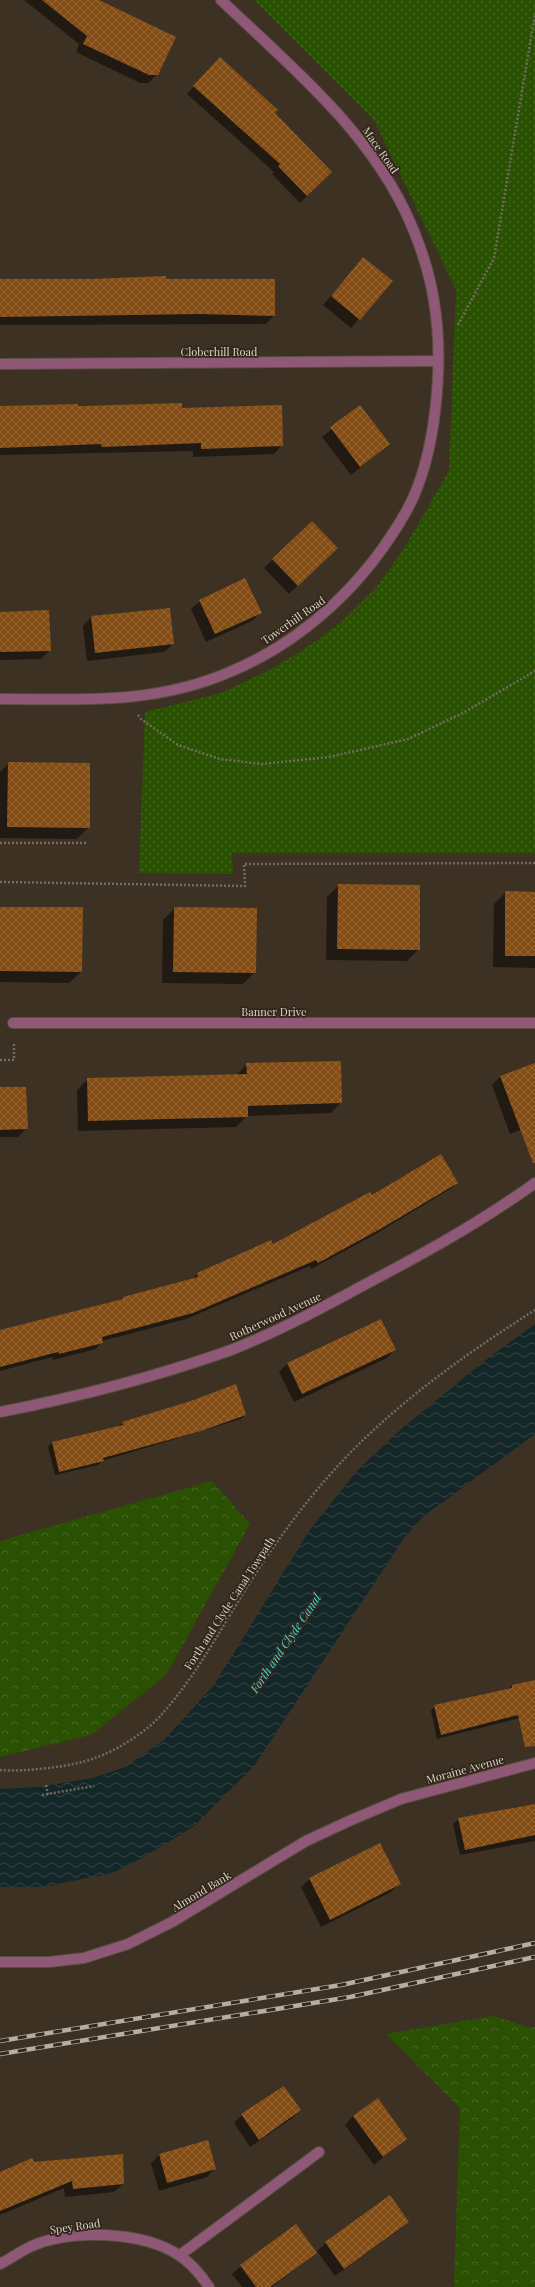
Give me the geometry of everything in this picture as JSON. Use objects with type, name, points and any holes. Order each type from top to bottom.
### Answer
[{"type":"street","name":"Mace Road","points":[[221,0],[303,79],[359,137],[390,184],[405,211],[416,239],[434,297],[438,361]]},
{"type":"street","name":"Cloberhill Road","points":[[0,364],[438,361]]},
{"type":"street","name":"Towerhill Road","points":[[0,699],[127,698],[160,694],[231,672],[289,639],[337,603],[357,581],[386,544],[408,508],[423,468],[431,439],[436,408],[438,361]]},
{"type":"street","name":"Banner Drive","points":[[13,1023],[535,1023]]},
{"type":"street","name":"Rotherwood Avenue","points":[[0,1412],[128,1383],[231,1349],[295,1322],[421,1255],[503,1206],[535,1183]]},
{"type":"street","name":"Moraine Avenue","points":[[401,1799],[535,1764]]},
{"type":"street","name":"Almond Bank","points":[[0,1962],[49,1962],[84,1958],[128,1944],[172,1922],[306,1841],[401,1799]]},
{"type":"street","points":[[180,2255],[319,2152]]},
{"type":"street","name":"Spey Road","points":[[0,2264],[32,2246],[70,2237],[109,2234],[153,2243],[180,2255],[197,2270],[209,2287]]},
{"type":"path","points":[[457,326],[494,258],[535,14]]},
{"type":"path","points":[[127,698],[141,719],[178,745],[220,759],[262,764],[329,757],[408,739],[463,713],[535,671]]},
{"type":"path","points":[[0,843],[86,843]]},
{"type":"path","points":[[0,882],[245,886],[244,864],[535,863]]},
{"type":"path","name":"Forth and Clyde Canal Towpath","points":[[0,1770],[54,1767],[94,1759],[127,1741],[161,1716],[201,1664],[245,1591],[296,1516],[351,1452],[394,1412],[480,1345],[535,1310]]},
{"type":"path","points":[[46,1785],[48,1794]]},
{"type":"path","points":[[42,1795],[94,1786]]},
{"type":"green space","points":[[254,0],[535,0],[535,853],[232,853],[233,874],[139,873],[145,712],[221,693],[268,671],[306,648],[338,625],[375,589],[403,550],[449,471],[456,290],[374,120]]},
{"type":"green space","points":[[212,1481],[250,1524],[166,1675],[91,1735],[0,1757],[0,1541]]},
{"type":"green space","points":[[494,2016],[530,2028],[535,2027],[535,2287],[454,2287],[460,2108],[386,2034]]},
{"type":"water","name":"Forth and Clyde Canal","points":[[535,1324],[535,1434],[424,1516],[404,1538],[254,1766],[193,1827],[135,1862],[112,1873],[42,1887],[0,1887],[0,1789],[38,1787],[93,1778],[125,1767],[164,1740],[214,1685],[309,1531],[356,1472],[399,1431],[483,1362]]},
{"type":"building","points":[[42,0],[99,0],[176,37],[158,75],[149,75],[83,44],[87,36]]},
{"type":"building","points":[[220,57],[278,110],[275,113],[332,172],[307,196],[278,166],[280,164],[193,86]]},
{"type":"building","points":[[363,257],[393,281],[360,320],[331,296]]},
{"type":"building","points":[[166,276],[166,279],[275,279],[275,316],[199,314],[0,317],[0,279],[91,279]]},
{"type":"building","points":[[182,403],[182,408],[282,405],[283,446],[201,449],[201,443],[102,447],[101,444],[0,448],[0,406],[78,404],[78,406]]},
{"type":"building","points":[[360,405],[390,444],[360,467],[330,427]]},
{"type":"building","points":[[312,521],[338,548],[298,586],[272,559]]},
{"type":"building","points":[[245,578],[262,613],[215,634],[199,600]]},
{"type":"building","points":[[170,608],[174,644],[95,653],[91,616]]},
{"type":"building","points":[[49,610],[51,651],[0,652],[0,612]]},
{"type":"building","points":[[8,762],[90,763],[90,828],[7,827]]},
{"type":"building","points":[[338,884],[420,885],[420,950],[337,949]]},
{"type":"building","points":[[505,891],[535,892],[535,956],[505,956]]},
{"type":"building","points":[[0,907],[83,907],[82,972],[0,971]]},
{"type":"building","points":[[174,907],[257,908],[256,973],[173,972]]},
{"type":"building","points":[[341,1061],[342,1103],[248,1106],[248,1117],[88,1121],[87,1078],[247,1074],[246,1063]]},
{"type":"building","points":[[535,1063],[535,1163],[533,1163],[500,1076]]},
{"type":"building","points":[[0,1087],[26,1087],[28,1129],[0,1130]]},
{"type":"building","points":[[441,1154],[458,1183],[382,1228],[318,1263],[316,1260],[193,1313],[102,1337],[103,1343],[59,1354],[58,1352],[0,1367],[0,1330],[123,1299],[123,1297],[198,1277],[197,1273],[271,1240],[273,1244],[370,1192],[372,1195]]},
{"type":"building","points":[[381,1319],[396,1350],[302,1394],[287,1363]]},
{"type":"building","points":[[236,1384],[246,1415],[201,1431],[103,1458],[104,1461],[59,1472],[52,1442],[123,1425],[122,1422],[191,1401]]},
{"type":"building","points":[[535,1680],[535,1746],[525,1747],[518,1715],[441,1735],[434,1705],[512,1688],[512,1685]]},
{"type":"building","points":[[535,1804],[535,1835],[465,1850],[458,1818]]},
{"type":"building","points":[[380,1843],[401,1884],[330,1920],[309,1878]]},
{"type":"building","points":[[284,2086],[301,2110],[259,2140],[241,2114]]},
{"type":"building","points":[[378,2098],[407,2139],[383,2157],[353,2116]]},
{"type":"building","points":[[208,2140],[216,2169],[167,2183],[159,2154]]},
{"type":"building","points":[[123,2154],[124,2184],[73,2189],[72,2181],[0,2211],[0,2172],[32,2158],[34,2162]]},
{"type":"building","points":[[390,2195],[409,2222],[344,2269],[325,2242]]},
{"type":"building","points":[[296,2224],[317,2253],[270,2287],[256,2287],[240,2265]]},
{"type":"railway","points":[[0,2041],[341,1985],[535,1943]]},
{"type":"railway","points":[[0,2054],[350,1997],[535,1957]]}]
